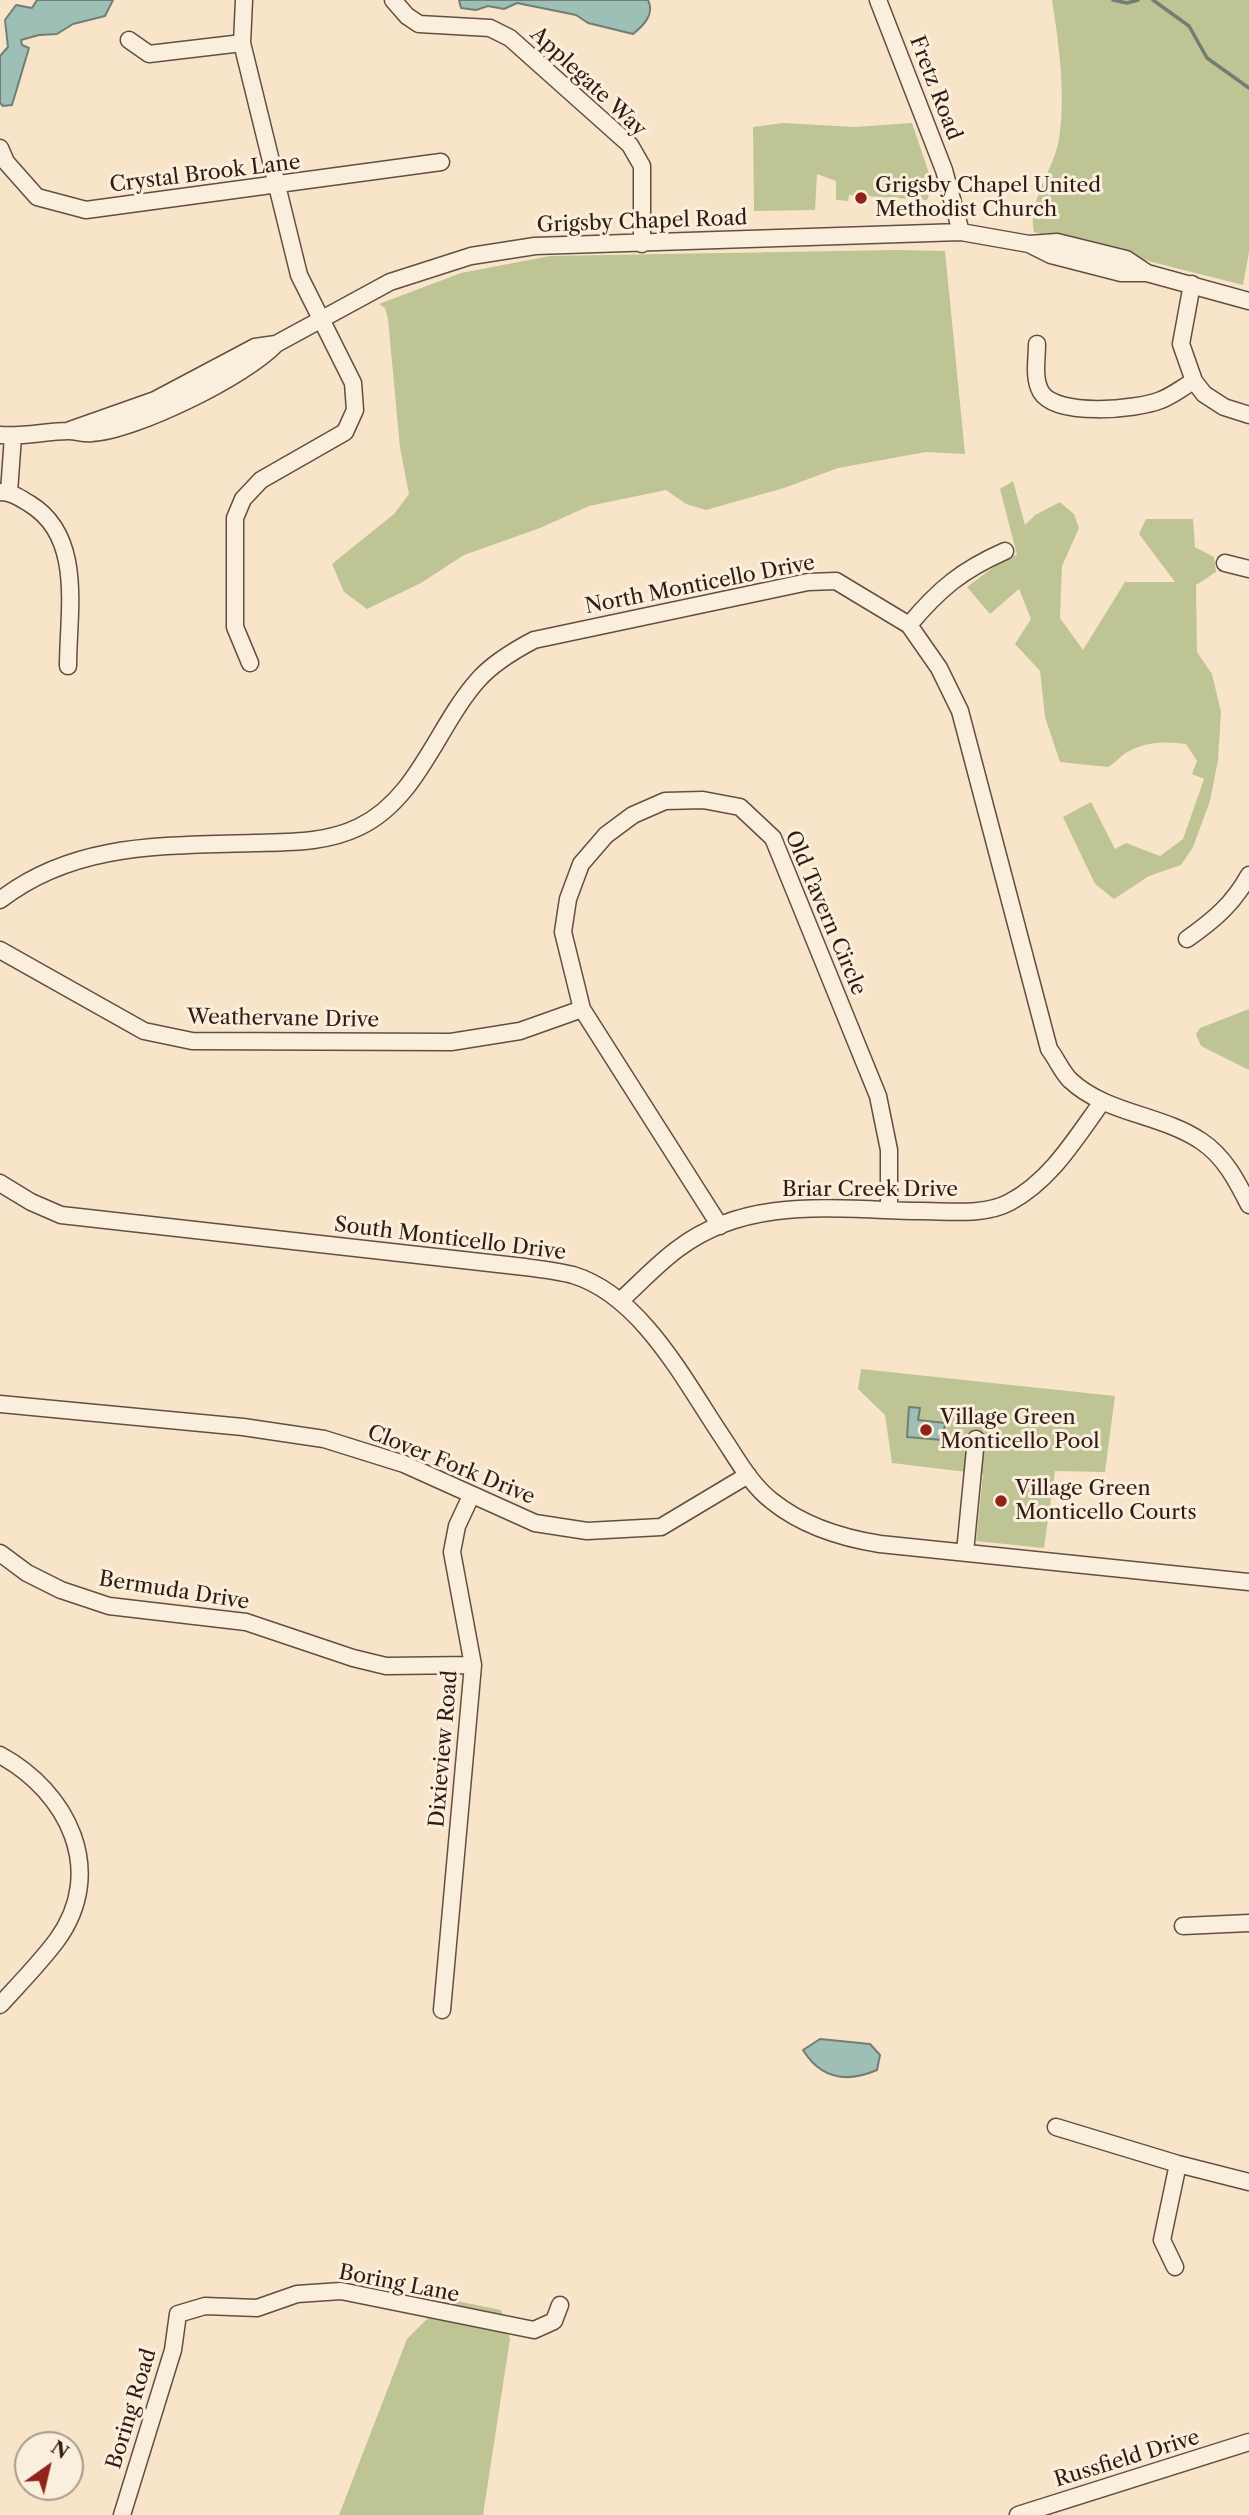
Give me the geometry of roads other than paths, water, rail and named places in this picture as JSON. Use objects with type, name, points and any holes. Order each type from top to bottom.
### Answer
[{"type":"street","points":[[244,0],[242,43],[299,275],[353,383],[355,410],[345,432],[261,480],[243,499],[235,518],[235,627],[250,663]]},
{"type":"street","name":"Applegate Way","points":[[393,0],[419,24],[489,28],[510,38],[630,145],[642,166],[642,244]]},
{"type":"street","name":"Fretz Road","points":[[878,0],[944,170],[961,232]]},
{"type":"street","points":[[129,40],[149,54],[242,43]]},
{"type":"street","name":"Crystal Brook Lane","points":[[0,148],[6,162],[37,197],[86,211],[276,187],[441,162]]},
{"type":"street","name":"Grigsby Chapel Road","points":[[7,435],[68,431],[90,433],[158,412],[262,359],[276,344],[390,282],[471,256],[535,246],[961,232],[1029,244],[1051,255],[1121,273],[1147,273],[1249,301]]},
{"type":"street","points":[[1192,284],[1181,344],[1194,381],[1204,394],[1224,407],[1249,415]]},
{"type":"street","points":[[1037,344],[1036,381],[1043,395],[1055,405],[1074,409],[1161,401],[1194,381]]},
{"type":"street","points":[[7,435],[5,492],[34,507],[55,526],[68,555],[68,666]]},
{"type":"street","points":[[909,625],[935,593],[971,566],[1005,551]]},
{"type":"street","points":[[1225,563],[1249,569]]},
{"type":"street","name":"North Monticello Drive","points":[[0,900],[25,881],[52,868],[99,855],[143,847],[326,839],[361,826],[398,797],[478,680],[513,651],[534,640],[808,582],[836,581],[909,625],[939,668],[960,711],[1049,1049],[1069,1080],[1102,1102],[1172,1125],[1203,1143],[1231,1171],[1249,1205]]},
{"type":"street","name":"Old Tavern Circle","points":[[720,1226],[582,1009],[563,932],[568,900],[581,864],[606,835],[634,814],[665,801],[703,800],[740,807],[773,838],[878,1096],[888,1150],[889,1210]]},
{"type":"street","points":[[1187,939],[1217,918],[1236,899],[1249,875]]},
{"type":"street","name":"Weathervane Drive","points":[[0,950],[144,1031],[192,1041],[451,1042],[520,1031],[582,1009]]},
{"type":"street","name":"Briar Creek Drive","points":[[620,1301],[680,1247],[720,1226],[779,1208],[972,1211],[1007,1204],[1032,1189],[1054,1168],[1102,1102]]},
{"type":"street","name":"South Monticello Drive","points":[[0,1183],[31,1202],[61,1215],[525,1267],[575,1276],[620,1301],[654,1335],[748,1475],[772,1501],[842,1538],[1249,1582]]},
{"type":"street","name":"Clover Fork Drive","points":[[0,1404],[243,1427],[324,1439],[404,1464],[535,1523],[587,1531],[661,1527],[748,1475]]},
{"type":"street","points":[[965,1552],[976,1439]]},
{"type":"street","name":"Dixieview Road","points":[[442,2010],[473,1665],[452,1552],[457,1526],[471,1496]]},
{"type":"street","name":"Bermuda Drive","points":[[0,1553],[27,1573],[61,1590],[109,1606],[158,1614],[188,1614],[246,1622],[353,1658],[386,1666],[473,1665]]},
{"type":"street","points":[[0,1755],[44,1785],[66,1815],[79,1856],[75,1901],[58,1939],[0,2005]]},
{"type":"street","points":[[1184,1926],[1249,1923]]},
{"type":"street","points":[[1056,2127],[1178,2164],[1249,2182]]},
{"type":"street","points":[[1175,2267],[1162,2241],[1178,2164]]},
{"type":"street","name":"Boring Lane","points":[[178,2314],[205,2306],[257,2308],[297,2294],[341,2291],[534,2330],[554,2321],[560,2305]]},
{"type":"street","name":"Boring Road","points":[[122,2515],[173,2350],[178,2314]]},
{"type":"street","name":"Russfield Drive","points":[[1018,2515],[1249,2442]]},
{"type":"water","points":[[37,0],[113,0],[105,16],[73,24],[57,34],[21,40],[22,45],[29,48],[12,105],[3,106],[0,103],[0,56],[8,47],[5,20],[16,5],[32,8]]},
{"type":"water","points":[[459,0],[648,0],[650,10],[644,23],[633,34],[588,23],[576,15],[517,3],[504,9],[488,6],[476,10],[461,8]]},
{"type":"water","name":"Village Green Monticello Pool","points":[[909,1407],[920,1408],[918,1420],[945,1423],[943,1440],[907,1437]]},
{"type":"water","points":[[820,2039],[870,2044],[880,2055],[877,2070],[845,2077],[826,2072],[810,2060],[803,2050]]},
{"type":"waterway","points":[[1113,0],[1127,3],[1138,0]]},
{"type":"waterway","points":[[1153,0],[1189,26],[1207,58],[1249,88]]},
{"type":"place","name":"Grigsby Chapel United Methodist Church","points":[[861,198]]},
{"type":"place","name":"Village Green Monticello Pool","points":[[926,1430]]},
{"type":"place","name":"Village Green Monticello Courts","points":[[1001,1501]]}]
